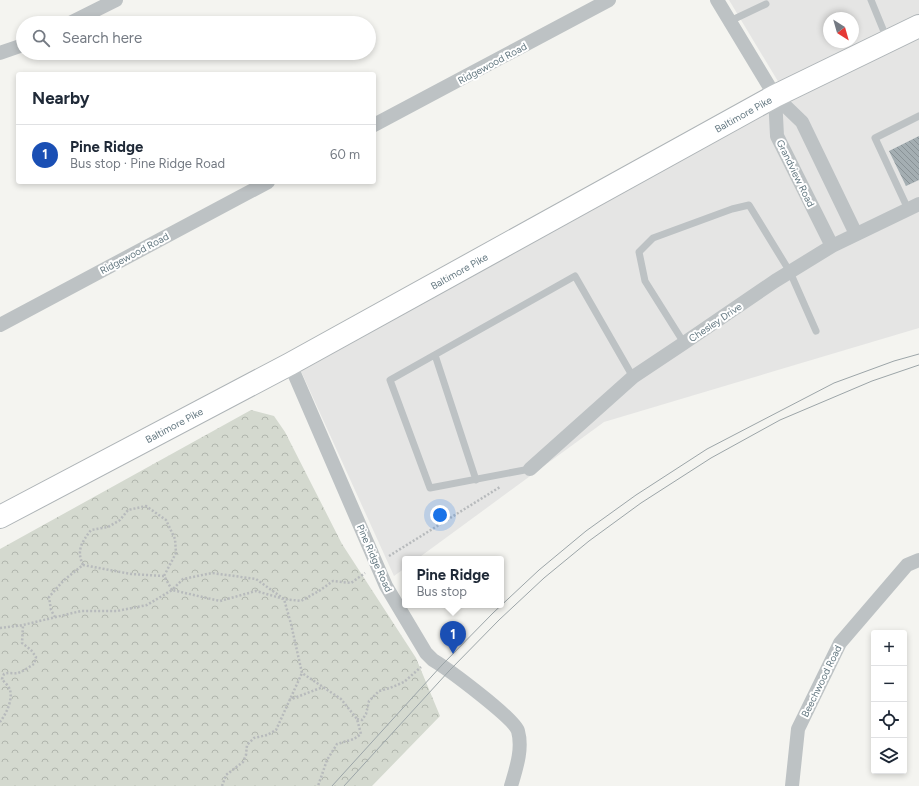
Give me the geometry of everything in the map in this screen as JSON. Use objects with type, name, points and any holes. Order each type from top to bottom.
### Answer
[{"type":"main road","name":"Baltimore Pike","points":[[0,517],[290,364],[775,96],[919,26]]},
{"type":"street","points":[[84,16],[116,0]]},
{"type":"street","name":"Ridgewood Road","points":[[376,124],[609,0]]},
{"type":"street","name":"Grandview Road","points":[[717,0],[775,96],[802,122],[856,234]]},
{"type":"street","points":[[0,53],[16,47]]},
{"type":"street","name":"Grandview Road","points":[[775,96],[777,136],[832,246]]},
{"type":"street","name":"Ridgewood Road","points":[[0,325],[264,184]]},
{"type":"street","name":"Chesley Drive","points":[[530,469],[633,377],[774,281],[832,246],[916,207]]},
{"type":"street","name":"Pine Ridge Road","points":[[290,364],[386,586],[426,652],[433,660],[487,700],[517,730],[519,746],[518,760],[511,786]]},
{"type":"street","name":"Beechwood Road","points":[[792,786],[798,729],[840,643],[908,565],[919,560]]},
{"type":"lane","points":[[871,0],[888,42]]},
{"type":"lane","points":[[730,21],[766,4]]},
{"type":"lane","points":[[916,207],[875,138],[919,116]]},
{"type":"lane","points":[[684,343],[645,281],[639,252],[653,238],[732,209],[749,205],[790,272],[816,331]]},
{"type":"lane","points":[[530,469],[430,488],[390,380],[575,276],[633,377]]},
{"type":"lane","points":[[435,355],[476,480]]},
{"type":"path","points":[[164,576],[172,590],[220,601],[256,591],[284,599],[300,601],[319,591],[332,580],[351,583],[377,564],[503,486]]},
{"type":"path","points":[[83,565],[79,557],[82,542],[91,530],[108,527],[120,520],[128,510],[146,506],[166,520],[176,539],[176,553],[164,576]]},
{"type":"path","points":[[55,617],[51,610],[49,597],[64,580],[83,565],[131,574],[164,576]]},
{"type":"path","points":[[0,628],[23,625],[81,611],[117,611],[147,605],[172,590],[183,579],[212,573],[256,579],[284,599],[302,674],[276,730],[267,736],[254,738],[247,745],[246,755],[242,762],[226,775],[222,786]]},
{"type":"path","points":[[0,722],[6,714],[9,705],[10,690],[2,679],[4,674],[9,672],[16,674],[24,670],[34,664],[36,657],[22,643],[23,625]]},
{"type":"path","points":[[357,719],[362,720],[366,714],[368,701],[379,691],[404,682],[423,665],[426,652]]},
{"type":"path","points":[[302,674],[341,699],[357,719],[360,734],[354,739],[337,744],[327,760],[318,786]]},
{"type":"path","points":[[289,700],[323,687]]},
{"type":"shaded area","points":[[729,0],[919,0],[919,328],[604,422],[421,556],[402,556],[402,570],[394,576],[300,369],[788,98]]},
{"type":"green space","points":[[251,410],[274,416],[285,432],[342,544],[416,658],[440,716],[372,786],[0,786],[0,549]]},
{"type":"building","points":[[919,136],[919,180],[906,186],[889,151]]},
{"type":"tram line","points":[[504,603],[539,570],[586,531],[636,495],[707,449],[834,383],[894,361],[919,354]]},
{"type":"tram line","points":[[344,786],[449,671],[499,620],[544,578],[589,541],[641,503],[711,458],[780,420],[872,381],[919,365]]},
{"type":"tram line","points":[[332,786],[442,665],[498,608]]},
{"type":"place","name":"Pine Ridge","points":[[453,654]]}]
